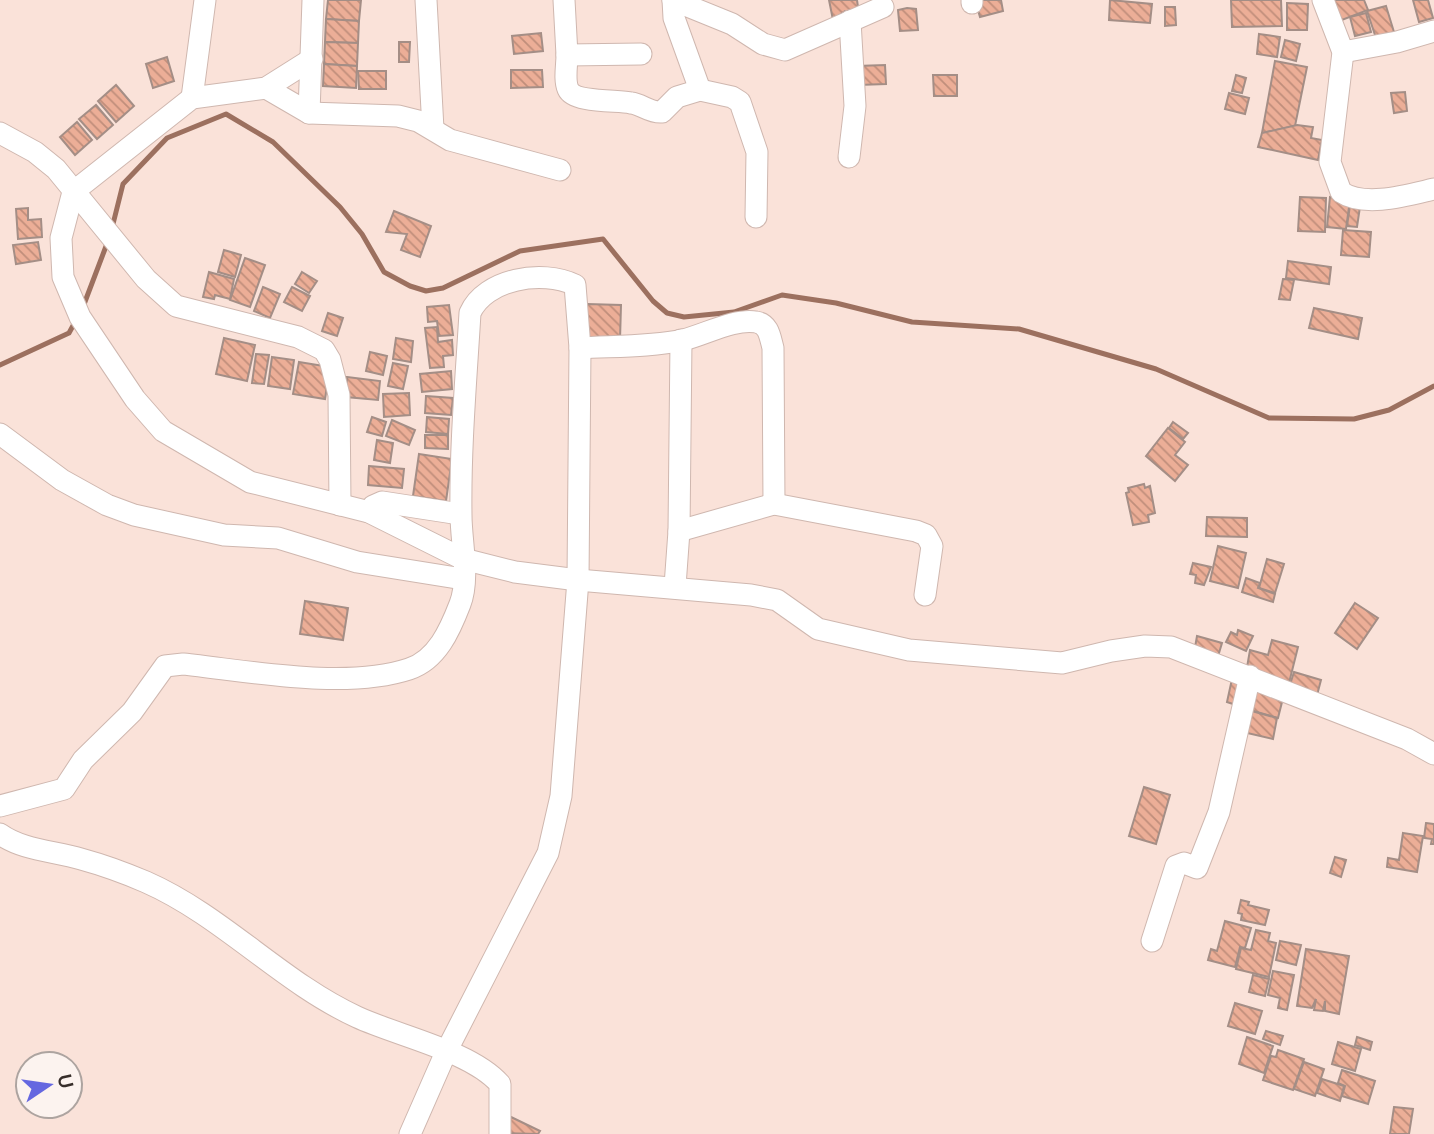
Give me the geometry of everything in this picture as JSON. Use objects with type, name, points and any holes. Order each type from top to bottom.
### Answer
[{"type":"street","points":[[192,98],[205,0]]},
{"type":"street","points":[[309,113],[313,0]]},
{"type":"street","points":[[426,0],[433,129]]},
{"type":"street","points":[[564,0],[567,88],[571,93],[607,103],[634,103],[657,113],[677,97],[700,90],[733,97],[740,102],[757,152],[756,217]]},
{"type":"street","points":[[700,90],[674,18],[673,0],[732,24],[763,44],[785,50],[883,7]]},
{"type":"street","points":[[1324,0],[1343,52],[1330,162],[1341,192],[1356,198],[1379,199],[1434,189]]},
{"type":"street","points":[[849,157],[855,106],[850,21]]},
{"type":"street","points":[[1343,52],[1397,42],[1434,31]]},
{"type":"street","points":[[567,55],[641,54]]},
{"type":"street","points":[[312,59],[266,88],[192,98],[73,192],[61,238],[63,277],[76,310],[122,382],[163,431],[250,482],[369,512],[463,569]]},
{"type":"street","points":[[266,88],[309,113],[398,116],[418,121],[450,140],[560,170]]},
{"type":"street","points":[[0,133],[35,152],[56,169],[159,294],[176,306],[298,337],[324,350],[330,360],[340,395],[340,505]]},
{"type":"street","points":[[2,801],[64,789],[83,760],[132,712],[165,666],[183,664],[315,679],[410,669],[430,657],[442,642],[460,603],[463,569],[460,514],[470,313],[475,301],[503,284],[526,279],[566,281],[575,285],[580,348],[578,580],[561,796],[548,853],[446,1052],[410,1134]]},
{"type":"street","points":[[580,348],[681,340],[755,322],[767,328],[773,348],[774,504]]},
{"type":"street","points":[[675,586],[679,531],[681,340]]},
{"type":"street","points":[[0,434],[62,480],[107,505],[134,515],[224,535],[278,538],[357,562],[675,586],[777,600],[818,629],[909,650],[1062,663],[1145,646],[1171,647],[1407,739],[1434,754]]},
{"type":"street","points":[[369,512],[373,506],[383,502],[460,514]]},
{"type":"street","points":[[679,531],[774,504],[926,536],[932,546],[925,595]]},
{"type":"street","points":[[1152,942],[1176,866],[1184,863],[1197,868],[1210,835],[1250,676]]},
{"type":"street","points":[[0,834],[12,843],[81,859],[149,883],[231,933],[288,976],[355,1016],[480,1066],[500,1084],[500,1134]]},
{"type":"building","points":[[328,0],[361,0],[359,21],[326,19]]},
{"type":"building","points":[[829,0],[857,0],[859,14],[845,11],[833,20]]},
{"type":"building","points":[[975,0],[1001,0],[1003,11],[980,17]]},
{"type":"building","points":[[1110,0],[1152,4],[1150,23],[1109,20]]},
{"type":"building","points":[[1231,0],[1281,0],[1282,26],[1232,27]]},
{"type":"building","points":[[1325,0],[1364,0],[1368,10],[1334,23]]},
{"type":"building","points":[[1413,0],[1428,0],[1433,18],[1419,22]]},
{"type":"building","points":[[1287,3],[1308,4],[1307,30],[1287,30]]},
{"type":"building","points":[[1386,6],[1394,32],[1376,38],[1367,11]]},
{"type":"building","points":[[1165,7],[1175,7],[1176,25],[1165,26]]},
{"type":"building","points":[[916,9],[918,30],[900,31],[898,10]]},
{"type":"building","points":[[1366,13],[1371,32],[1355,36],[1350,17]]},
{"type":"building","points":[[326,19],[359,21],[358,43],[325,42]]},
{"type":"building","points":[[541,33],[543,51],[514,54],[512,36]]},
{"type":"building","points":[[1259,34],[1280,37],[1277,57],[1257,54]]},
{"type":"building","points":[[1285,40],[1300,44],[1296,61],[1281,57]]},
{"type":"building","points":[[325,42],[358,43],[357,66],[324,64]]},
{"type":"building","points":[[399,42],[410,42],[409,62],[399,62]]},
{"type":"building","points":[[167,57],[174,81],[153,88],[146,64]]},
{"type":"building","points":[[1275,61],[1307,67],[1295,126],[1262,133]]},
{"type":"building","points":[[324,64],[357,66],[356,88],[323,86]]},
{"type":"building","points":[[885,65],[886,84],[858,85],[857,66]]},
{"type":"building","points":[[511,70],[542,70],[543,87],[511,88]]},
{"type":"building","points":[[358,71],[386,71],[386,89],[359,89]]},
{"type":"building","points":[[933,75],[957,75],[957,96],[934,96]]},
{"type":"building","points":[[1236,75],[1246,78],[1242,93],[1232,91]]},
{"type":"building","points":[[116,85],[134,106],[116,122],[98,101]]},
{"type":"building","points":[[1405,92],[1407,111],[1394,113],[1391,93]]},
{"type":"building","points":[[1229,93],[1249,98],[1245,114],[1225,109]]},
{"type":"building","points":[[96,105],[113,125],[97,139],[79,119]]},
{"type":"building","points":[[77,122],[92,140],[75,155],[60,137]]},
{"type":"building","points":[[1297,125],[1313,127],[1311,138],[1322,140],[1318,160],[1258,147],[1262,133]]},
{"type":"building","points":[[1300,197],[1326,198],[1325,232],[1298,231]]},
{"type":"building","points":[[1330,197],[1350,200],[1346,229],[1327,227]]},
{"type":"building","points":[[1351,198],[1361,200],[1357,227],[1347,226]]},
{"type":"building","points":[[28,208],[28,220],[41,219],[42,237],[18,239],[16,209]]},
{"type":"building","points":[[394,211],[431,226],[420,257],[401,250],[407,234],[386,232]]},
{"type":"building","points":[[1343,230],[1371,232],[1369,257],[1341,255]]},
{"type":"building","points":[[38,242],[41,260],[16,264],[13,245]]},
{"type":"building","points":[[224,250],[241,255],[235,277],[218,272]]},
{"type":"building","points":[[245,258],[265,265],[250,307],[230,300]]},
{"type":"building","points":[[1288,261],[1331,267],[1329,284],[1286,278]]},
{"type":"building","points":[[209,272],[234,279],[230,299],[215,295],[214,299],[203,297]]},
{"type":"building","points":[[302,272],[317,281],[309,293],[295,284]]},
{"type":"building","points":[[1283,279],[1294,280],[1290,300],[1279,299]]},
{"type":"building","points":[[263,287],[280,294],[270,318],[254,311]]},
{"type":"building","points":[[292,287],[310,296],[302,311],[284,302]]},
{"type":"building","points":[[587,304],[621,305],[620,340],[586,339]]},
{"type":"building","points":[[449,305],[453,335],[439,336],[437,321],[428,322],[427,307]]},
{"type":"building","points":[[1314,308],[1362,318],[1358,339],[1309,328]]},
{"type":"building","points":[[328,313],[343,318],[337,336],[322,331]]},
{"type":"building","points":[[437,327],[438,342],[452,340],[453,355],[443,356],[444,367],[430,368],[425,328]]},
{"type":"building","points":[[224,338],[255,345],[247,381],[216,374]]},
{"type":"building","points":[[396,338],[413,341],[411,362],[393,359]]},
{"type":"building","points":[[370,352],[387,356],[383,375],[366,371]]},
{"type":"building","points":[[256,354],[269,355],[264,384],[252,383]]},
{"type":"building","points":[[272,357],[294,360],[290,389],[268,386]]},
{"type":"building","points":[[299,362],[330,367],[325,399],[293,394]]},
{"type":"building","points":[[393,363],[408,366],[403,389],[388,386]]},
{"type":"building","points":[[451,371],[452,389],[422,392],[420,374]]},
{"type":"building","points":[[347,377],[380,381],[378,400],[346,397]]},
{"type":"building","points":[[409,393],[410,415],[384,417],[383,394]]},
{"type":"building","points":[[426,396],[453,398],[451,415],[425,413]]},
{"type":"building","points":[[372,417],[386,422],[382,436],[367,432]]},
{"type":"building","points":[[427,417],[449,419],[448,434],[426,432]]},
{"type":"building","points":[[392,420],[415,430],[409,445],[386,436]]},
{"type":"building","points":[[1173,422],[1188,433],[1183,439],[1169,428]]},
{"type":"building","points":[[1168,428],[1185,442],[1175,455],[1188,465],[1175,481],[1146,456]]},
{"type":"building","points":[[425,435],[448,435],[448,449],[425,448]]},
{"type":"building","points":[[377,440],[393,443],[390,463],[374,460]]},
{"type":"building","points":[[419,454],[452,459],[446,501],[413,496]]},
{"type":"building","points":[[369,466],[404,469],[402,488],[368,485]]},
{"type":"building","points":[[1144,484],[1145,488],[1150,486],[1155,513],[1148,515],[1149,522],[1133,525],[1126,493],[1129,492],[1128,488]]},
{"type":"building","points":[[1207,517],[1247,518],[1247,537],[1206,536]]},
{"type":"building","points":[[1218,546],[1246,553],[1238,588],[1210,581]]},
{"type":"building","points":[[1267,559],[1284,564],[1275,593],[1259,588]]},
{"type":"building","points":[[1193,563],[1211,567],[1204,585],[1195,583],[1196,575],[1190,574]]},
{"type":"building","points":[[1246,578],[1260,583],[1258,588],[1275,594],[1273,602],[1242,592]]},
{"type":"building","points":[[305,601],[348,608],[343,640],[300,634]]},
{"type":"building","points":[[1355,603],[1378,618],[1357,649],[1335,633]]},
{"type":"building","points":[[1238,630],[1253,636],[1246,651],[1226,642],[1231,632],[1237,635]]},
{"type":"building","points":[[1197,636],[1222,643],[1216,663],[1194,653]]},
{"type":"building","points":[[1272,640],[1298,647],[1288,687],[1246,673],[1250,650],[1268,655]]},
{"type":"building","points":[[1294,672],[1321,680],[1316,699],[1288,691]]},
{"type":"building","points":[[1232,679],[1247,683],[1236,705],[1227,702]]},
{"type":"building","points":[[1254,686],[1283,698],[1278,718],[1243,708]]},
{"type":"building","points":[[1248,710],[1277,718],[1273,739],[1243,732]]},
{"type":"building","points":[[1144,787],[1170,795],[1156,844],[1129,836]]},
{"type":"building","points":[[1426,823],[1434,824],[1434,844],[1431,844],[1432,839],[1424,838]]},
{"type":"building","points":[[1403,833],[1423,836],[1417,872],[1387,867],[1388,858],[1399,860]]},
{"type":"building","points":[[1335,857],[1346,860],[1341,877],[1330,873]]},
{"type":"building","points":[[1241,900],[1249,902],[1248,905],[1269,910],[1265,925],[1241,920],[1242,914],[1238,913]]},
{"type":"building","points":[[1225,921],[1251,928],[1245,948],[1240,947],[1235,967],[1208,960],[1211,949],[1217,951]]},
{"type":"building","points":[[1256,930],[1270,933],[1268,941],[1276,943],[1269,977],[1236,969],[1241,948],[1251,950]]},
{"type":"building","points":[[1280,941],[1301,945],[1296,965],[1276,960]]},
{"type":"building","points":[[1306,949],[1349,956],[1339,1014],[1325,1011],[1325,1001],[1323,1011],[1314,1010],[1316,999],[1312,1008],[1297,1006]]},
{"type":"building","points":[[1273,971],[1294,975],[1287,1010],[1278,1008],[1280,998],[1268,995]]},
{"type":"building","points":[[1253,975],[1269,979],[1265,996],[1249,992]]},
{"type":"building","points":[[1235,1003],[1262,1011],[1255,1034],[1228,1026]]},
{"type":"building","points":[[1266,1031],[1283,1036],[1280,1045],[1263,1039]]},
{"type":"building","points":[[1247,1037],[1273,1046],[1264,1073],[1239,1064]]},
{"type":"building","points":[[1357,1037],[1372,1042],[1370,1050],[1355,1045]]},
{"type":"building","points":[[1338,1042],[1361,1049],[1355,1071],[1332,1064]]},
{"type":"building","points":[[1278,1050],[1304,1059],[1293,1090],[1263,1080],[1271,1056],[1276,1057]]},
{"type":"building","points":[[1304,1062],[1324,1069],[1315,1096],[1294,1089]]},
{"type":"building","points":[[1342,1070],[1375,1081],[1368,1104],[1342,1096],[1345,1086],[1338,1083]]},
{"type":"building","points":[[1322,1079],[1344,1086],[1340,1101],[1317,1093]]},
{"type":"building","points":[[1394,1107],[1413,1109],[1409,1134],[1390,1134]]},
{"type":"building","points":[[511,1117],[540,1131],[538,1134],[503,1133]]},
{"type":"waterway","points":[[112,228],[123,184],[167,138],[226,114],[273,142],[340,207],[362,234],[384,272],[426,291],[443,288],[520,251],[603,239],[653,301],[667,313],[684,317],[734,312],[782,295],[836,303],[912,322],[1019,329],[1156,369],[1269,418],[1354,419],[1389,410],[1434,386]]},
{"type":"waterway","points":[[83,307],[108,241]]},
{"type":"waterway","points":[[0,365],[69,333],[75,322]]}]
